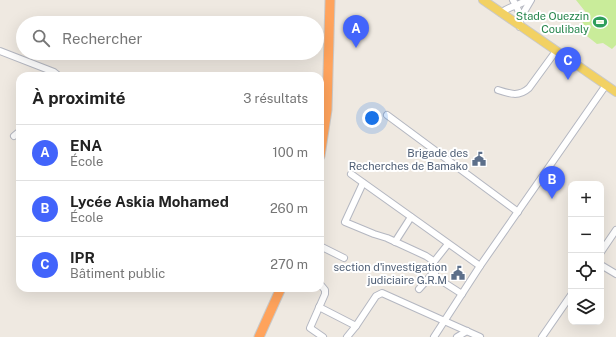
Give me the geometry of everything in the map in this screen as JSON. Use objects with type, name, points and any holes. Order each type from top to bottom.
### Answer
[{"type":"highway","points":[[324,130],[327,110],[330,0]]},
{"type":"highway","points":[[259,337],[279,292]]},
{"type":"main road","points":[[483,0],[616,92]]},
{"type":"street","points":[[501,13],[515,3],[526,0]]},
{"type":"street","points":[[521,17],[531,0]]},
{"type":"street","points":[[515,3],[521,17],[520,27]]},
{"type":"street","points":[[0,51],[16,57]]},
{"type":"street","points":[[498,90],[516,95],[523,93],[529,88],[556,51]]},
{"type":"street","points":[[23,60],[54,72]]},
{"type":"street","points":[[434,337],[480,266],[606,85]]},
{"type":"street","points":[[386,115],[518,212]]},
{"type":"street","points":[[351,174],[480,266]]},
{"type":"street","points":[[363,183],[345,222],[426,256],[432,260],[434,272],[437,278],[462,294]]},
{"type":"street","points":[[395,242],[411,217]]},
{"type":"street","points":[[604,248],[616,230]]},
{"type":"street","points":[[433,264],[448,244]]},
{"type":"street","points":[[324,248],[344,258]]},
{"type":"street","points":[[604,267],[616,274]]},
{"type":"street","points":[[419,289],[434,272]]},
{"type":"street","points":[[323,337],[310,328],[325,294],[324,289]]},
{"type":"street","points":[[347,337],[376,296],[382,293],[480,337]]},
{"type":"street","points":[[542,337],[568,299]]},
{"type":"street","points":[[319,307],[356,326]]},
{"type":"street","points":[[457,337],[467,332]]},
{"type":"green space","name":"Stade Ouezzin Coulibaly","points":[[576,0],[616,0],[616,45],[612,49],[603,43],[597,44],[578,29],[588,15]]},
{"type":"place","name":"Stade Ouezzin Coulibaly","points":[[600,22]]},
{"type":"place","name":"ENA","points":[[356,48]]},
{"type":"place","name":"IPR","points":[[568,80]]},
{"type":"place","name":"Brigade des Recherches de Bamako","points":[[479,159]]},
{"type":"place","name":"Lycée Askia Mohamed","points":[[552,199]]},
{"type":"place","name":"section d'investigation judiciaire G.R.M","points":[[458,273]]}]
